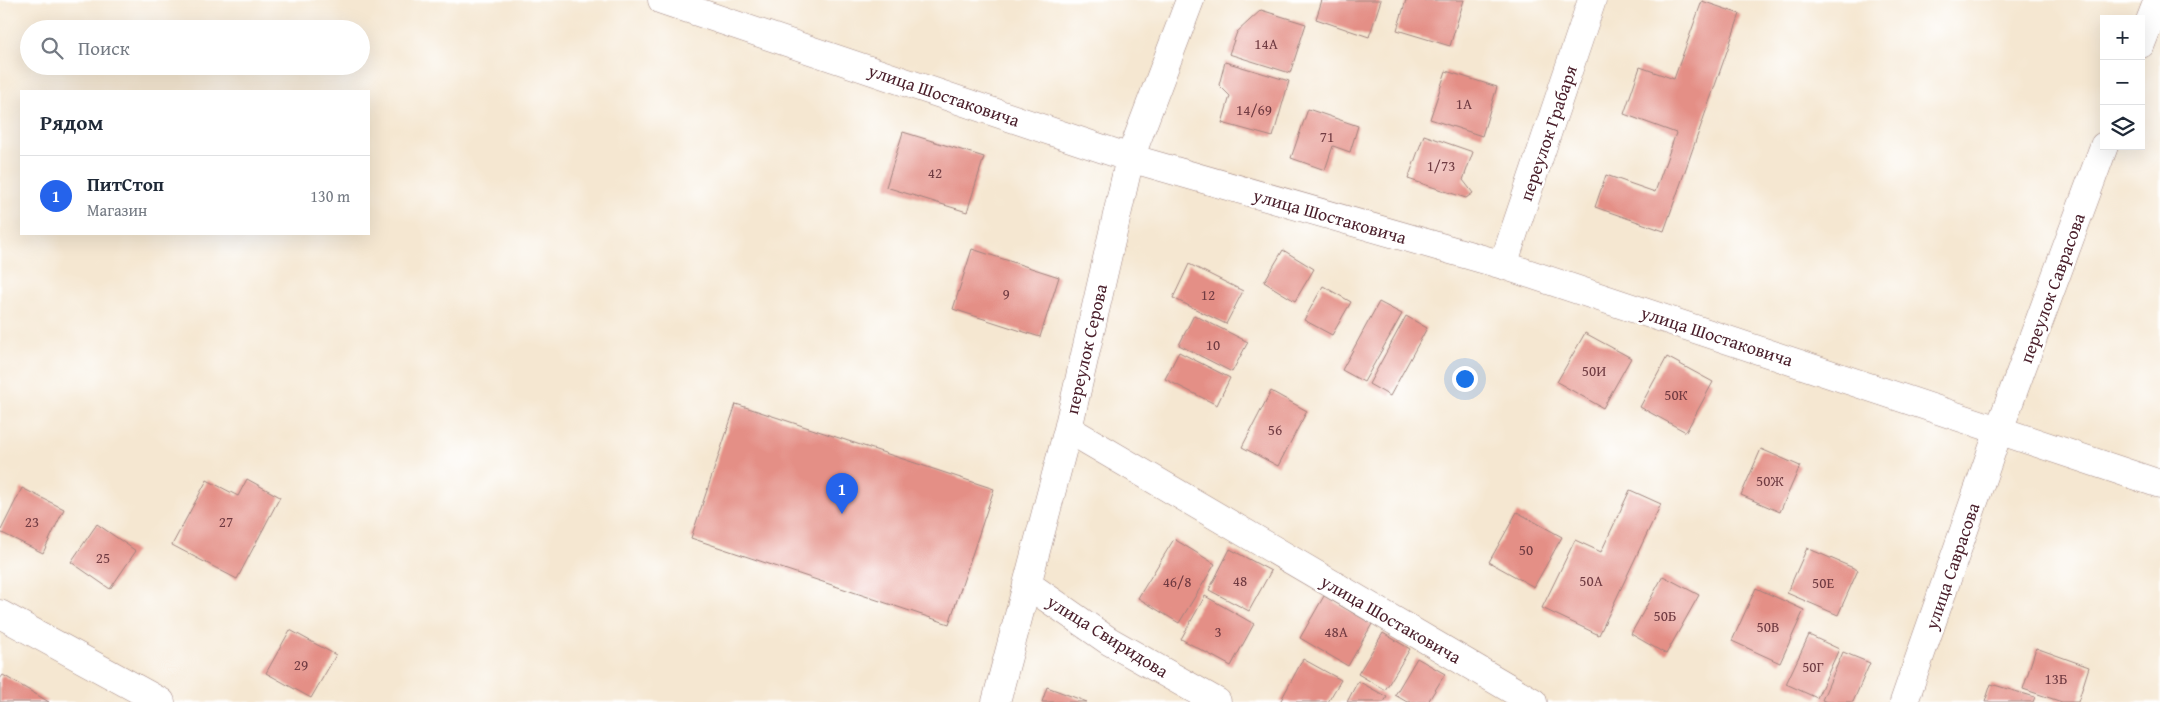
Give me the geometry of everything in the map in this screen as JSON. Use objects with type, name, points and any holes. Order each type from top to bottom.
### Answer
[{"type":"street","name":"улица Шостаковича","points":[[662,0],[1130,158],[1503,265],[2160,484]]},
{"type":"street","name":"переулок Серова","points":[[996,702],[1068,429],[1130,158],[1190,0]]},
{"type":"street","name":"переулок Грабаря","points":[[1503,265],[1592,0]]},
{"type":"street","points":[[2145,34],[2158,0]]},
{"type":"street","name":"переулок Саврасова","points":[[1999,430],[2103,150]]},
{"type":"street","name":"улица Шостаковича","points":[[1068,429],[1534,702]]},
{"type":"street","name":"улица Саврасова","points":[[1904,702],[1999,430]]},
{"type":"street","name":"улица Свиридова","points":[[1027,584],[1109,641],[1217,702]]},
{"type":"street","points":[[0,614],[161,702]]},
{"type":"building","points":[[1322,0],[1381,0],[1369,37],[1316,19]]},
{"type":"building","points":[[1406,0],[1464,0],[1450,46],[1397,30]]},
{"type":"building","points":[[1702,1],[1740,14],[1664,231],[1595,207],[1606,175],[1655,192],[1676,133],[1624,114],[1640,67],[1674,79]]},
{"type":"building","points":[[1261,10],[1306,24],[1290,73],[1229,54],[1237,32]]},
{"type":"building","points":[[1225,62],[1289,81],[1273,137],[1222,123],[1230,96],[1219,85]]},
{"type":"building","points":[[1446,71],[1497,87],[1482,136],[1430,119]]},
{"type":"building","points":[[1308,109],[1358,126],[1350,152],[1333,146],[1325,170],[1291,158]]},
{"type":"building","points":[[903,132],[984,157],[967,212],[886,187]]},
{"type":"building","points":[[1424,135],[1473,152],[1463,180],[1473,193],[1466,198],[1408,179]]},
{"type":"building","points":[[972,249],[1059,277],[1040,337],[953,309]]},
{"type":"building","points":[[1283,250],[1314,269],[1295,301],[1264,282]]},
{"type":"building","points":[[1189,264],[1243,291],[1226,324],[1173,298]]},
{"type":"building","points":[[1323,286],[1351,302],[1332,335],[1304,320]]},
{"type":"building","points":[[1379,302],[1402,314],[1364,382],[1342,370]]},
{"type":"building","points":[[1194,315],[1248,342],[1232,372],[1179,345]]},
{"type":"building","points":[[1406,316],[1427,328],[1390,396],[1369,384]]},
{"type":"building","points":[[1585,333],[1631,358],[1603,408],[1557,382]]},
{"type":"building","points":[[1179,352],[1230,378],[1217,405],[1165,379]]},
{"type":"building","points":[[1667,357],[1713,382],[1686,432],[1640,407]]},
{"type":"building","points":[[1271,391],[1307,411],[1278,466],[1242,447]]},
{"type":"building","points":[[736,404],[994,489],[949,624],[691,538]]},
{"type":"building","points":[[1761,449],[1800,466],[1780,512],[1741,495]]},
{"type":"building","points":[[247,479],[280,497],[237,579],[172,545],[207,480],[238,496]]},
{"type":"building","points":[[22,488],[64,509],[43,553],[0,532]]},
{"type":"building","points":[[1630,490],[1661,504],[1599,635],[1542,608],[1575,540],[1601,552]]},
{"type":"building","points":[[1517,512],[1562,537],[1534,587],[1489,562]]},
{"type":"building","points":[[97,524],[136,551],[110,589],[71,562]]},
{"type":"building","points":[[1174,539],[1215,564],[1179,623],[1138,598]]},
{"type":"building","points":[[1807,548],[1858,570],[1838,615],[1787,593]]},
{"type":"building","points":[[1230,549],[1271,571],[1249,611],[1209,590]]},
{"type":"building","points":[[1663,576],[1699,595],[1666,654],[1631,634]]},
{"type":"building","points":[[1756,588],[1804,610],[1780,663],[1732,641]]},
{"type":"building","points":[[1205,596],[1254,624],[1231,666],[1181,639]]},
{"type":"building","points":[[1324,596],[1372,624],[1348,666],[1300,638]]},
{"type":"building","points":[[290,630],[336,655],[311,698],[266,673]]},
{"type":"building","points":[[1383,633],[1410,649],[1385,690],[1358,674]]},
{"type":"building","points":[[1809,635],[1839,649],[1817,698],[1786,684]]},
{"type":"building","points":[[2036,648],[2089,667],[2078,702],[2062,702],[2023,689]]},
{"type":"building","points":[[1843,652],[1870,663],[1853,702],[1827,702],[1822,700]]},
{"type":"building","points":[[1417,658],[1445,674],[1428,702],[1407,702],[1395,695]]},
{"type":"building","points":[[1303,659],[1341,680],[1328,702],[1280,702]]},
{"type":"building","points":[[3,675],[49,702],[0,702],[0,679]]},
{"type":"building","points":[[1358,681],[1387,697],[1384,702],[1347,702]]},
{"type":"building","points":[[1991,684],[2035,697],[2033,702],[1985,702]]},
{"type":"building","points":[[1047,687],[1087,702],[1042,702]]},
{"type":"place","name":"ПитСтоп","points":[[842,514]]}]
